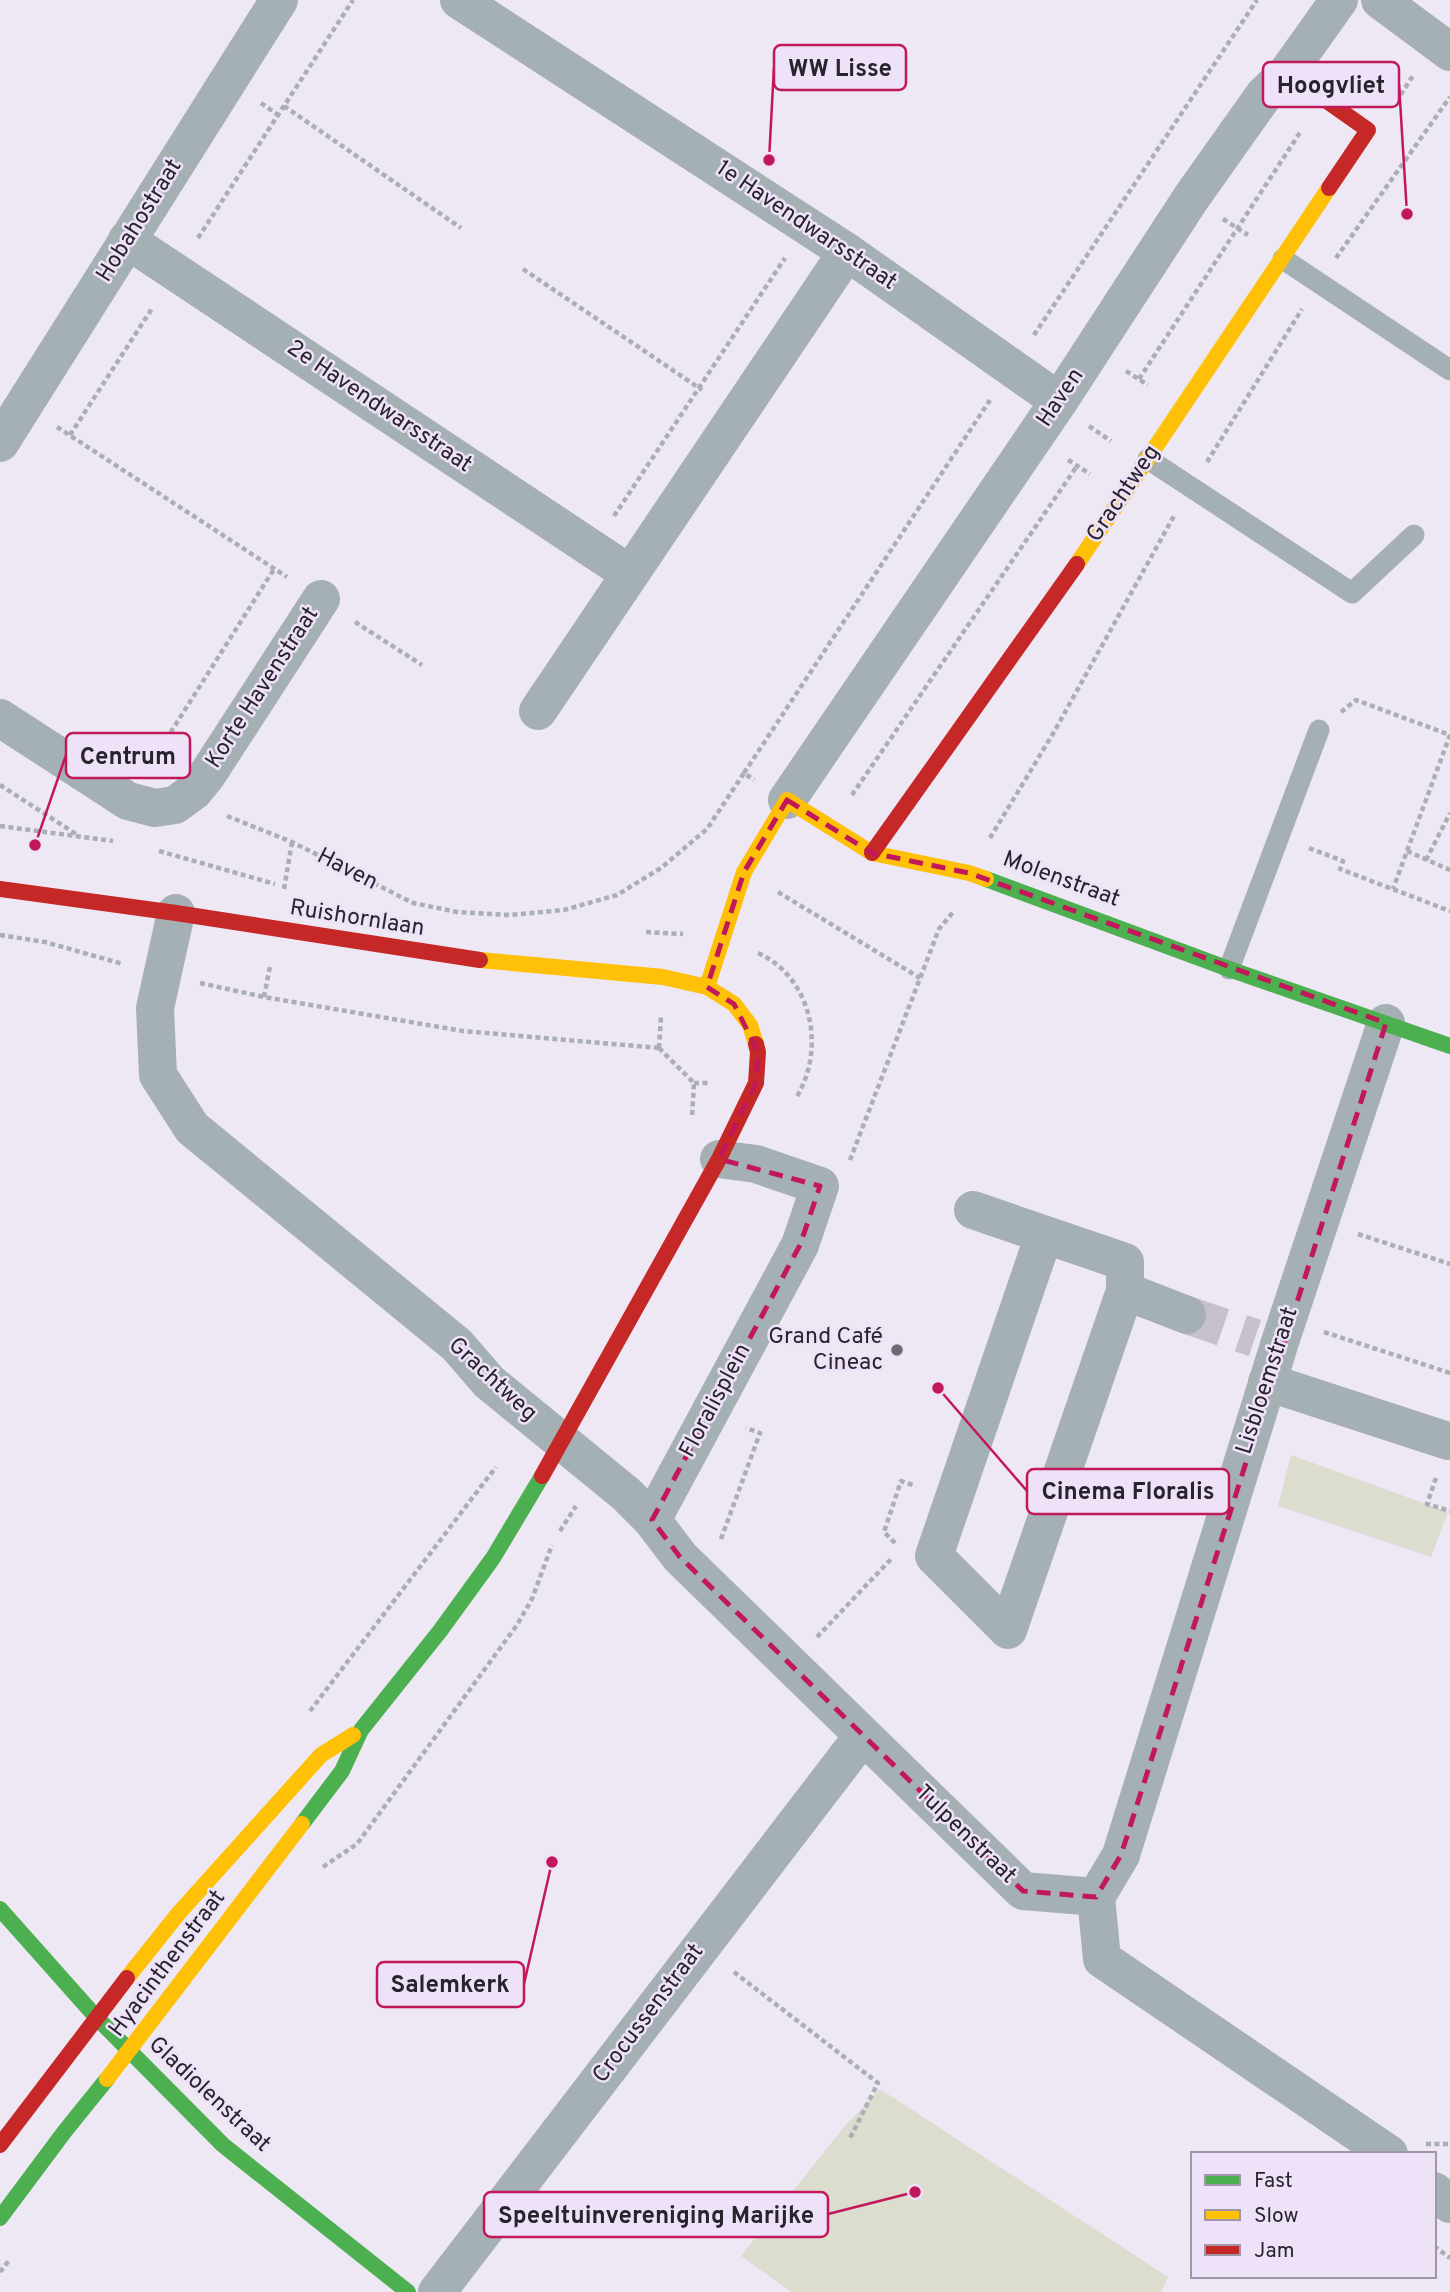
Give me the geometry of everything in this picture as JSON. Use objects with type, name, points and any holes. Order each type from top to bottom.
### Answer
[{"type":"main road","points":[[1287,73],[1368,130]]},
{"type":"main road","name":"Grachtweg","points":[[872,853],[1123,496],[1368,130]]},
{"type":"main road","points":[[787,800],[872,853]]},
{"type":"main road","name":"Haven","points":[[707,987],[744,872],[787,800]]},
{"type":"main road","name":"Molenstraat","points":[[872,853],[969,873],[1229,969],[1450,1046]]},
{"type":"main road","name":"Ruishornlaan","points":[[0,890],[176,913],[468,959],[663,977],[707,987]]},
{"type":"main road","points":[[562,1442],[719,1158],[756,1083],[758,1052],[750,1026],[734,1004],[707,987]]},
{"type":"main road","name":"Hyacinthenstraat","points":[[0,2218],[130,2052],[342,1771],[360,1730],[440,1631],[493,1558],[562,1442]]},
{"type":"main road","name":"Hyacinthenstraat","points":[[0,2146],[96,2017],[178,1914],[321,1755],[360,1730]]},
{"type":"main road","name":"Gladiolenstraat","points":[[0,1909],[96,2017],[223,2145],[408,2292]]},
{"type":"street","name":"Hobahostraat","points":[[0,443],[279,0]]},
{"type":"street","name":"1e Havendwarsstraat","points":[[459,0],[847,252],[1059,401]]},
{"type":"street","name":"Haven","points":[[787,800],[1034,439],[1191,198],[1264,94],[1287,73],[1339,0]]},
{"type":"street","points":[[1380,0],[1446,48]]},
{"type":"street","name":"2e Havendwarsstraat","points":[[127,240],[630,574]]},
{"type":"street","points":[[538,711],[847,252]]},
{"type":"street","name":"Korte Havenstraat","points":[[175,805],[194,791],[208,775],[321,599]]},
{"type":"street","points":[[0,718],[128,801],[155,808],[175,805]]},
{"type":"street","name":"Grachtweg","points":[[176,913],[155,1007],[158,1075],[192,1128],[457,1345],[489,1382],[562,1442]]},
{"type":"street","name":"Lisbloemstraat","points":[[1096,1897],[1121,1855],[1267,1382],[1274,1334],[1321,1221],[1385,1023]]},
{"type":"street","points":[[719,1158],[756,1164],[820,1186]]},
{"type":"street","name":"Floralisplein","points":[[652,1520],[800,1245],[820,1186]]},
{"type":"street","points":[[973,1210],[1125,1262],[1125,1291],[1008,1630],[934,1556],[1044,1235]]},
{"type":"street","points":[[1125,1291],[1188,1315]]},
{"type":"street","points":[[1267,1382],[1448,1441]]},
{"type":"street","name":"Tulpenstraat","points":[[562,1442],[626,1494],[652,1520],[680,1557],[1023,1891],[1096,1897]]},
{"type":"street","name":"Crocussenstraat","points":[[437,2292],[862,1737]]},
{"type":"street","points":[[1096,1897],[1102,1959],[1386,2152]]},
{"type":"street","points":[[1436,2193],[1450,2204]]},
{"type":"lane","points":[[1283,259],[1450,370]]},
{"type":"lane","points":[[1148,459],[1352,593],[1414,535]]},
{"type":"lane","points":[[1229,969],[1319,730]]},
{"type":"path","points":[[70,435],[353,0]]},
{"type":"path","points":[[1368,130],[1390,110],[1446,48]]},
{"type":"path","points":[[820,1186],[844,1176],[939,929],[958,907],[969,873],[1054,732],[1190,487],[1319,283],[1450,97]]},
{"type":"path","points":[[1139,379],[1323,98]]},
{"type":"path","points":[[284,106],[461,228]]},
{"type":"path","points":[[1191,198],[1283,259]]},
{"type":"path","points":[[592,549],[807,226]]},
{"type":"path","points":[[523,269],[737,414]]},
{"type":"path","points":[[1093,350],[1182,407]]},
{"type":"path","points":[[1059,401],[1098,434],[1148,459]]},
{"type":"path","points":[[24,405],[422,665]]},
{"type":"path","points":[[1034,439],[1123,496]]},
{"type":"path","points":[[831,826],[1077,466]]},
{"type":"path","points":[[157,754],[274,569]]},
{"type":"path","points":[[1319,730],[1356,700],[1450,735],[1393,889]]},
{"type":"path","name":"Haven","points":[[175,805],[218,813],[292,842],[413,903],[457,912],[509,915],[564,911],[617,895],[661,869],[707,830],[744,774],[787,800]]},
{"type":"path","points":[[0,786],[79,835]]},
{"type":"path","points":[[1426,860],[1450,813]]},
{"type":"path","points":[[0,826],[116,841]]},
{"type":"path","points":[[1279,837],[1343,861],[1340,869],[1450,911]]},
{"type":"path","points":[[284,887],[292,842]]},
{"type":"path","name":"Ruishornlaan","points":[[151,848],[296,891]]},
{"type":"path","points":[[1406,851],[1450,870]]},
{"type":"path","points":[[744,872],[920,978]]},
{"type":"path","points":[[639,931],[666,932]]},
{"type":"path","points":[[0,935],[45,942],[162,975],[463,1031],[659,1048]]},
{"type":"path","points":[[722,938],[762,955],[787,974],[807,1005],[813,1044],[806,1083]]},
{"type":"path","points":[[1321,1221],[1450,1264]]},
{"type":"path","points":[[1274,1334],[1450,1373]]},
{"type":"path","points":[[706,1582],[760,1433],[709,1415]]},
{"type":"path","points":[[790,1666],[901,1549],[884,1532],[901,1481],[954,1499]]},
{"type":"path","points":[[699,1947],[878,2083],[850,2138]]},
{"type":"highlighted area","points":[[787,800],[872,853],[969,873],[1386,1023],[1121,1855],[1096,1897],[1023,1891],[680,1557],[652,1520],[800,1245],[820,1186],[719,1159],[756,1083],[758,1052],[734,1004],[707,987],[744,872]]},
{"type":"shaded area","points":[[1291,1455],[1448,1512],[1431,1557],[1278,1506]]},
{"type":"shaded area","points":[[880,2089],[1168,2277],[1161,2292],[791,2292],[741,2256],[844,2127]]},
{"type":"tunnel","points":[[1187,1315],[1255,1338]]},
{"type":"traffic: fast","points":[[986,879],[1229,969],[1450,1046]]},
{"type":"traffic: fast","points":[[302,1824],[342,1771],[361,1730],[440,1631],[493,1558],[542,1476]]},
{"type":"traffic: fast","points":[[0,1909],[96,2017],[223,2145],[408,2292]]},
{"type":"traffic: fast","points":[[0,2218],[107,2079]]},
{"type":"traffic: slow","points":[[1077,564],[1329,188]]},
{"type":"traffic: slow","points":[[707,987],[744,872],[787,800],[872,853],[986,879]]},
{"type":"traffic: slow","points":[[480,960],[663,977],[707,987],[734,1004],[750,1025],[756,1044]]},
{"type":"traffic: slow","points":[[127,1978],[178,1914],[321,1755],[353,1735]]},
{"type":"traffic: slow","points":[[107,2079],[302,1824]]},
{"type":"traffic: jam","points":[[1287,73],[1368,130],[1329,188]]},
{"type":"traffic: jam","points":[[872,853],[1077,564]]},
{"type":"traffic: jam","points":[[0,889],[480,960]]},
{"type":"traffic: jam","points":[[542,1476],[719,1159],[756,1083],[756,1044]]},
{"type":"traffic: jam","points":[[0,2145],[127,1978]]},
{"type":"place","name":"WW Lisse","points":[[769,160]]},
{"type":"place","name":"Hoogvliet","points":[[1407,214]]},
{"type":"place","name":"Centrum","points":[[35,845]]},
{"type":"place","name":"Grand Café Cineac","points":[[897,1350]]},
{"type":"place","name":"Cinema Floralis","points":[[938,1388]]},
{"type":"place","name":"Salemkerk","points":[[552,1862]]},
{"type":"place","name":"Speeltuinvereniging Marijke","points":[[915,2192]]}]
